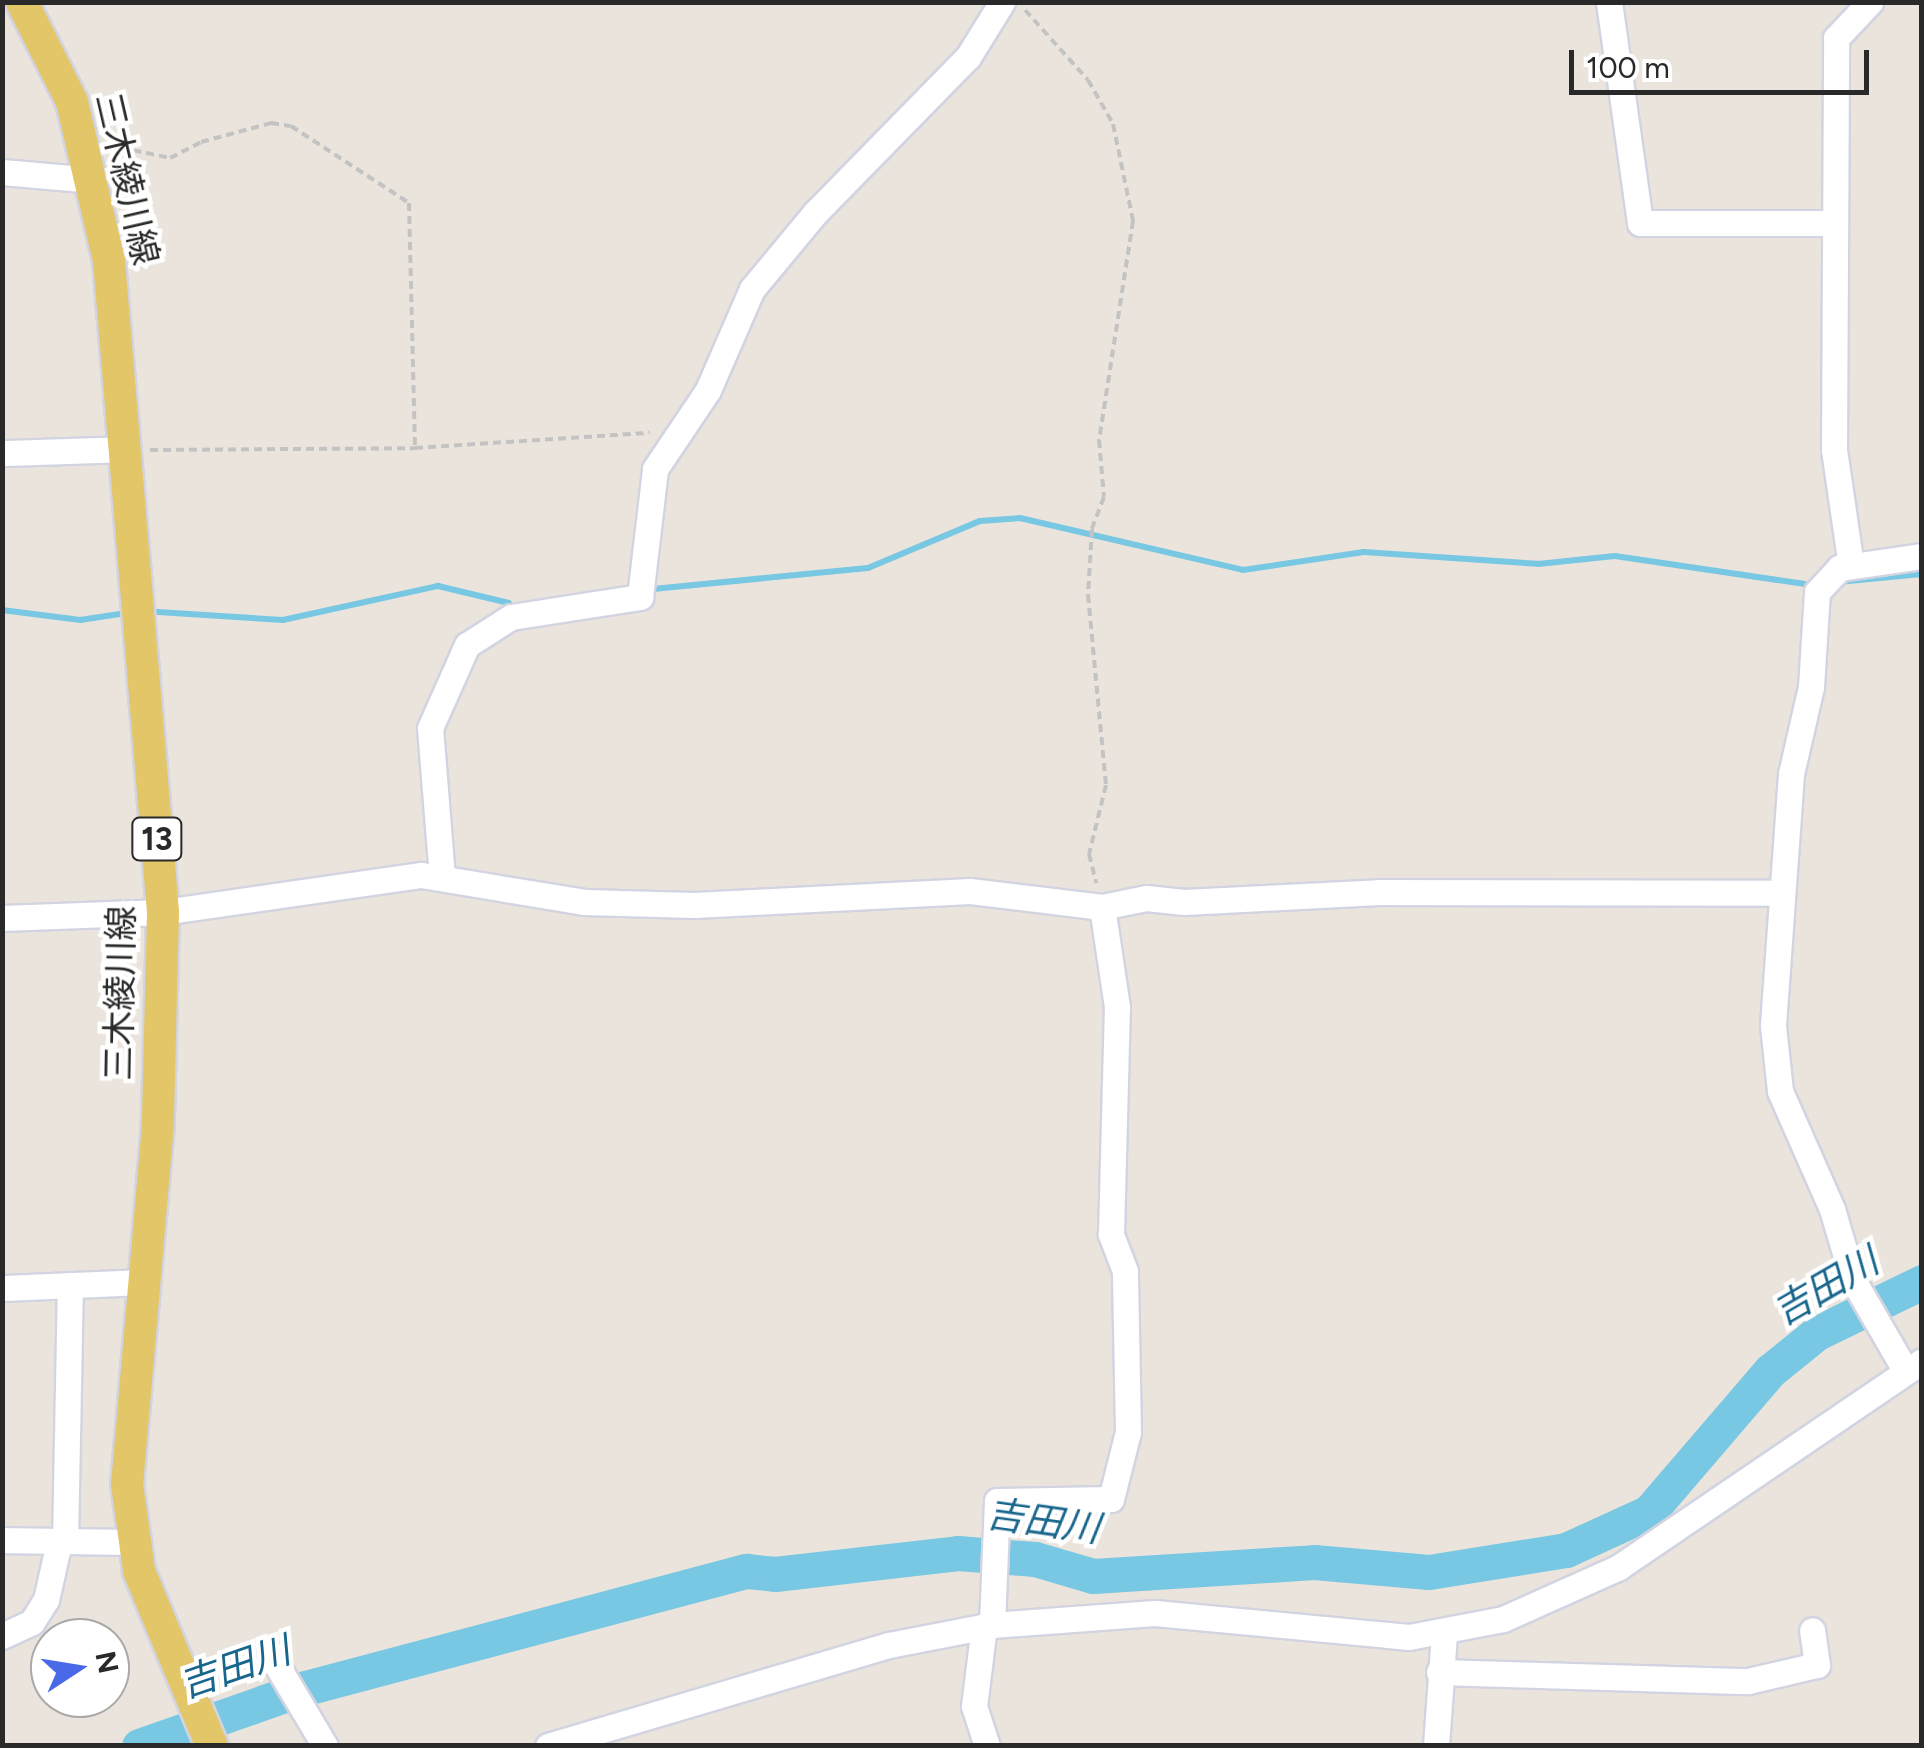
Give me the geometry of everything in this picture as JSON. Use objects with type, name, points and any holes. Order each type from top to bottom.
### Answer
[{"type":"main road","name":"三木綾川線","points":[[22,2],[84,140],[110,261],[163,912],[158,1124],[127,1444],[133,1542],[163,1641],[212,1746]]},
{"type":"street","points":[[442,877],[430,728],[467,644],[511,616],[640,597],[655,469],[675,431],[708,390],[752,288],[816,212],[968,57],[1002,2]]},
{"type":"street","points":[[1609,2],[1640,222],[1833,224]]},
{"type":"street","points":[[1851,566],[1834,449],[1836,38],[1870,2]]},
{"type":"street","points":[[2,172],[94,180]]},
{"type":"street","points":[[2,453],[126,449]]},
{"type":"street","points":[[548,1746],[889,1644],[988,1626],[1155,1613],[1332,1634],[1444,1635],[1552,1600],[1620,1567],[1908,1360],[1853,1280],[1832,1208],[1775,1069],[1780,894],[1791,774],[1816,652],[1817,592],[1828,574],[1851,566],[1922,556]]},
{"type":"street","points":[[2,918],[163,912],[367,879],[442,877],[584,902],[694,905],[970,890],[1102,907],[1146,898],[1184,902],[1379,892],[1780,894]]},
{"type":"street","points":[[987,1746],[974,1706],[994,1592],[1000,1525],[997,1501],[1111,1499],[1122,1474],[1131,1365],[1125,1271],[1111,1234],[1117,1007],[1102,907]]},
{"type":"street","points":[[2,1288],[143,1282]]},
{"type":"street","points":[[2,1636],[32,1622],[46,1600],[62,1542],[70,1286]]},
{"type":"street","points":[[2,1540],[133,1542]]},
{"type":"street","points":[[1439,1672],[1748,1681],[1816,1664],[1812,1630]]},
{"type":"street","points":[[1436,1746],[1444,1635]]},
{"type":"street","points":[[274,1659],[319,1736]]},
{"type":"path","points":[[1018,2],[1088,80],[1112,124],[1129,184],[1131,264],[1110,356],[1100,440],[1104,497],[1092,529],[1088,595],[1106,785],[1089,854],[1102,907]]},
{"type":"path","points":[[84,140],[170,158],[201,142],[271,123],[291,126],[409,203],[415,448]]},
{"type":"path","points":[[126,449],[415,448],[675,431]]},
{"type":"waterway","points":[[653,589],[868,568],[980,521],[1020,518],[1243,570],[1364,552],[1538,564],[1615,556],[1805,584]]},
{"type":"waterway","points":[[1838,582],[1922,574]]},
{"type":"waterway","points":[[158,612],[283,620],[438,586],[509,603]]},
{"type":"waterway","points":[[2,610],[80,620],[120,614]]},
{"type":"waterway","name":"吉田川","points":[[139,1746],[302,1689],[747,1571],[775,1574],[958,1553],[1035,1559],[1093,1576],[1314,1562],[1429,1572],[1566,1550],[1649,1512],[1770,1371],[1817,1333],[1922,1282]]}]
